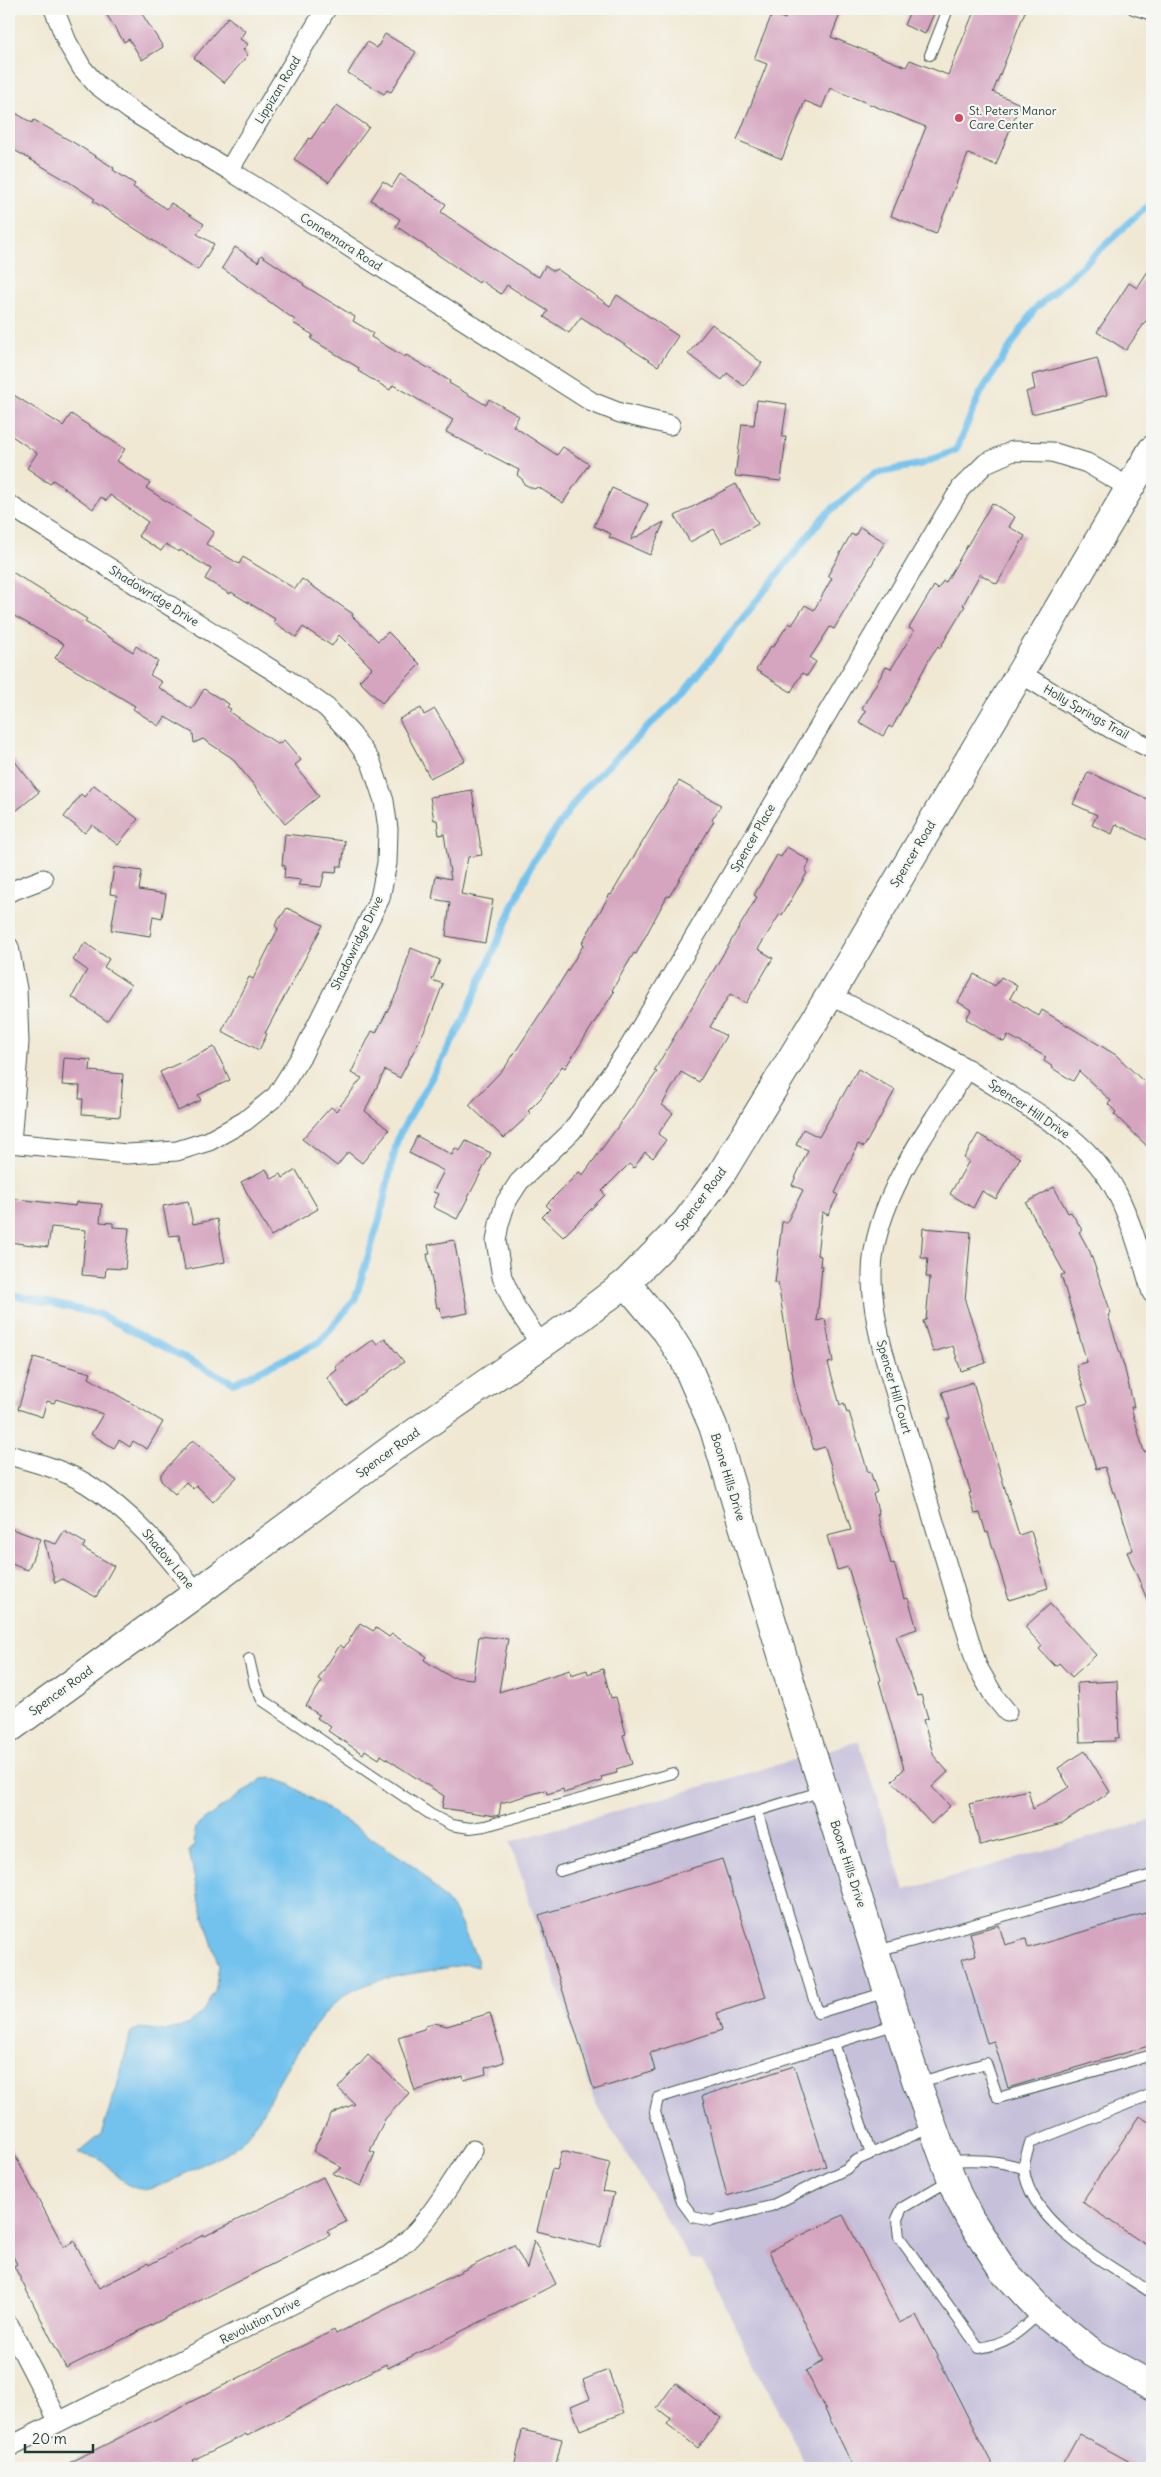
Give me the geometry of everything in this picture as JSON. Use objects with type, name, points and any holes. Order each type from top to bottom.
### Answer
[{"type":"main road","name":"Spencer Road","points":[[9,1729],[198,1593],[397,1445],[541,1345],[626,1283],[686,1222],[720,1176],[830,995],[1152,450]]},
{"type":"main road","name":"Boone Hills Drive","points":[[626,1283],[667,1332],[684,1359],[713,1426],[824,1791],[917,2083],[948,2170],[970,2219],[1003,2270],[1042,2311],[1093,2353],[1152,2386]]},
{"type":"street","name":"Connemara Road","points":[[54,9],[67,42],[82,68],[97,85],[130,110],[229,170],[592,402],[620,413],[670,424]]},
{"type":"street","name":"Lippizan Road","points":[[229,170],[326,9]]},
{"type":"street","name":"Spencer Place","points":[[541,1345],[515,1306],[502,1278],[496,1240],[506,1202],[519,1182],[572,1131],[628,1049],[960,488],[986,463],[1013,451],[1052,452],[1087,463],[1130,488]]},
{"type":"street","name":"Shadowridge Drive","points":[[9,505],[284,678],[327,708],[352,735],[371,762],[384,801],[388,829],[387,863],[380,898],[302,1055],[276,1096],[246,1121],[210,1141],[177,1151],[127,1154],[10,1143]]},
{"type":"street","name":"Holly Springs Trail","points":[[1020,674],[1110,728],[1152,749]]},
{"type":"street","points":[[9,892],[44,879]]},
{"type":"street","points":[[9,947],[17,989],[19,1042],[10,1143]]},
{"type":"street","name":"Spencer Hill Drive","points":[[830,995],[968,1069],[1065,1130],[1092,1157],[1116,1192],[1132,1228],[1152,1293]]},
{"type":"street","name":"Spencer Hill Court","points":[[968,1069],[936,1114],[887,1204],[875,1247],[871,1274],[873,1302],[883,1351],[978,1666],[994,1696],[1008,1712]]},
{"type":"street","name":"Shadow Lane","points":[[9,1455],[39,1464],[86,1483],[128,1514],[160,1546],[198,1593]]},
{"type":"street","name":"Revolution Drive","points":[[9,2447],[388,2256],[406,2244],[419,2230],[473,2150]]},
{"type":"street","points":[[9,2325],[59,2422]]},
{"type":"lane","points":[[930,55],[948,9]]},
{"type":"lane","points":[[1133,9],[1152,16]]},
{"type":"lane","points":[[249,1659],[255,1685],[262,1700],[414,1804],[451,1825],[470,1828],[506,1822],[672,1773]]},
{"type":"lane","points":[[560,1871],[824,1791]]},
{"type":"lane","points":[[757,1811],[818,2013],[888,1992]]},
{"type":"lane","points":[[876,1951],[1152,1875]]},
{"type":"lane","points":[[898,2023],[658,2098],[655,2112],[682,2202],[693,2217],[711,2221],[771,2206],[846,2169],[857,2160],[932,2127]]},
{"type":"lane","points":[[834,2043],[871,2154]]},
{"type":"lane","points":[[917,2083],[986,2063],[998,2098],[1152,2055]]},
{"type":"lane","points":[[1152,2094],[1030,2143],[1023,2168],[1035,2203],[1068,2237],[1152,2293]]},
{"type":"lane","points":[[1023,2168],[1000,2161],[978,2159],[948,2170],[902,2208],[897,2220],[899,2237],[979,2348],[998,2345],[1015,2336],[1042,2311]]},
{"type":"shaded area","points":[[859,1741],[905,1890],[1152,1820],[1152,2468],[808,2468],[702,2260],[690,2259],[595,2102],[510,1842]]},
{"type":"water","points":[[270,1777],[289,1784],[417,1868],[454,1910],[477,1959],[478,1967],[467,1964],[384,1979],[368,1984],[340,1999],[306,2037],[284,2071],[259,2118],[239,2144],[170,2182],[143,2189],[130,2186],[100,2160],[78,2153],[101,2134],[117,2087],[131,2032],[140,2028],[165,2031],[187,2025],[203,2011],[215,1991],[219,1966],[199,1901],[189,1851],[196,1845],[193,1842],[196,1827],[262,1779]]},
{"type":"building","points":[[103,9],[139,9],[163,47],[142,60],[129,39],[124,42]]},
{"type":"building","name":"St. Peters Manor Care Center","points":[[789,9],[842,9],[831,37],[906,67],[910,60],[948,75],[975,9],[1026,9],[993,92],[1020,104],[996,165],[968,154],[936,234],[891,216],[926,127],[830,88],[822,108],[805,101],[782,159],[737,140],[767,64],[754,59],[772,14],[785,19]]},
{"type":"building","points":[[911,9],[936,9],[925,34],[904,25]]},
{"type":"building","points":[[228,17],[245,31],[240,39],[248,44],[243,50],[248,55],[224,83],[194,58]]},
{"type":"building","points":[[385,34],[416,52],[391,92],[387,90],[384,94],[348,73],[367,42],[377,48]]},
{"type":"building","points":[[337,105],[369,127],[329,182],[294,159]]},
{"type":"building","points":[[9,109],[32,123],[34,120],[114,168],[113,170],[135,184],[133,187],[167,209],[171,203],[204,224],[197,234],[214,244],[198,270],[93,201],[95,199],[69,182],[9,147]]},
{"type":"building","points":[[400,174],[446,204],[441,212],[529,272],[539,277],[545,266],[553,271],[557,269],[610,306],[617,295],[678,336],[658,366],[581,317],[569,333],[544,317],[548,311],[507,285],[501,294],[480,280],[479,283],[396,226],[400,219],[371,200],[383,181],[392,187]]},
{"type":"building","points":[[235,247],[258,262],[261,255],[303,285],[355,317],[353,321],[373,333],[371,337],[450,381],[449,383],[486,405],[489,399],[519,416],[513,426],[557,455],[563,447],[589,464],[563,503],[538,487],[534,489],[524,484],[517,475],[519,470],[446,432],[453,420],[393,385],[390,390],[358,371],[359,368],[311,339],[313,335],[293,323],[295,320],[222,268]]},
{"type":"building","points":[[1152,265],[1152,312],[1126,350],[1097,332],[1129,283],[1137,288]]},
{"type":"building","points":[[712,324],[762,363],[744,386],[727,373],[722,380],[688,354]]},
{"type":"building","points":[[1097,358],[1107,395],[1032,414],[1026,392],[1035,389],[1032,375]]},
{"type":"building","points":[[9,392],[63,426],[71,414],[125,449],[117,461],[150,483],[146,488],[214,532],[206,544],[239,564],[243,557],[295,589],[302,579],[353,614],[352,616],[378,641],[388,632],[420,664],[382,703],[359,681],[372,668],[339,635],[332,646],[303,627],[296,637],[273,622],[275,619],[231,592],[230,594],[205,579],[211,569],[180,550],[179,552],[166,544],[161,551],[138,536],[148,522],[110,495],[106,501],[101,497],[93,509],[53,480],[50,484],[27,468],[37,453],[9,434]]},
{"type":"building","points":[[757,400],[787,404],[782,437],[786,437],[781,481],[735,476],[742,424],[754,425]]},
{"type":"building","points":[[736,484],[758,524],[722,543],[714,529],[690,542],[675,516]]},
{"type":"building","points":[[612,488],[648,504],[631,540],[664,522],[650,555],[609,537],[611,534],[594,526]]},
{"type":"building","points":[[992,503],[1015,517],[1009,527],[1025,536],[997,584],[980,574],[963,605],[965,606],[940,648],[938,646],[931,656],[892,728],[889,726],[883,736],[859,722],[866,711],[862,708],[886,667],[891,669],[914,631],[909,628],[934,586],[938,589],[943,581],[946,582]]},
{"type":"building","points":[[860,527],[885,542],[834,629],[830,627],[810,658],[816,662],[807,676],[802,673],[791,692],[756,670],[771,646],[773,647],[789,623],[792,625],[805,605],[814,610],[832,578],[828,575],[851,534],[855,536]]},
{"type":"building","points":[[9,570],[87,619],[85,622],[133,652],[136,646],[158,661],[150,675],[162,682],[158,687],[192,709],[204,689],[229,704],[227,707],[231,709],[229,712],[278,744],[284,740],[301,760],[295,765],[319,796],[285,824],[232,758],[203,739],[194,743],[193,733],[165,717],[159,726],[133,709],[135,706],[55,658],[64,644],[9,613]]},
{"type":"building","points":[[421,708],[424,715],[435,709],[465,760],[430,778],[399,719]]},
{"type":"building","points":[[9,754],[39,792],[16,811],[9,802]]},
{"type":"building","points":[[1088,772],[1152,801],[1152,842],[1116,824],[1112,834],[1092,825],[1097,815],[1073,804]]},
{"type":"building","points":[[679,781],[721,805],[712,820],[714,821],[669,897],[667,896],[636,954],[634,953],[612,990],[614,992],[565,1068],[562,1066],[541,1098],[528,1111],[531,1113],[504,1138],[469,1105],[506,1066],[553,994],[584,944],[582,943],[610,894]]},
{"type":"building","points":[[94,785],[138,819],[118,845],[92,825],[85,833],[64,817],[81,794],[84,797]]},
{"type":"building","points":[[472,790],[482,855],[468,857],[461,894],[493,900],[485,943],[446,936],[450,902],[432,899],[436,876],[451,879],[444,834],[439,835],[437,820],[434,820],[430,797]]},
{"type":"building","points":[[285,834],[345,841],[342,866],[337,866],[336,873],[325,872],[321,887],[298,885],[301,880],[284,878],[285,866],[282,865]]},
{"type":"building","points":[[787,847],[810,861],[805,871],[807,873],[782,915],[780,914],[758,949],[773,958],[746,1003],[730,994],[710,1027],[726,1036],[699,1082],[681,1072],[662,1105],[673,1113],[658,1134],[666,1140],[653,1158],[645,1152],[634,1168],[629,1164],[602,1191],[605,1195],[563,1237],[542,1217],[550,1209],[546,1205],[579,1172],[583,1175],[657,1072],[654,1071],[757,897],[754,895],[777,855],[781,857]]},
{"type":"building","points":[[114,867],[142,871],[139,890],[166,894],[162,918],[153,916],[150,936],[111,930],[117,895],[110,894]]},
{"type":"building","points":[[287,908],[323,925],[265,1033],[267,1034],[259,1050],[222,1031],[249,977],[253,979],[278,929],[275,925]]},
{"type":"building","points":[[85,943],[109,959],[104,967],[131,985],[107,1021],[72,997],[87,970],[73,960]]},
{"type":"building","points":[[411,948],[440,960],[432,980],[443,984],[428,1023],[400,1078],[385,1070],[365,1111],[389,1130],[362,1163],[348,1152],[337,1166],[302,1139],[331,1107],[336,1111],[362,1078],[351,1073],[372,1031],[376,1033],[397,992]]},
{"type":"building","points":[[974,974],[995,986],[1001,977],[1017,986],[1010,998],[1039,1016],[1042,1010],[1116,1055],[1143,1081],[1152,1072],[1152,1151],[1114,1114],[1116,1112],[1108,1104],[1111,1101],[1079,1071],[1073,1081],[1044,1061],[1046,1057],[1008,1035],[1004,1042],[966,1019],[971,1010],[958,1002]]},
{"type":"building","points":[[214,1047],[230,1080],[198,1095],[201,1100],[178,1111],[160,1072]]},
{"type":"building","points":[[64,1058],[91,1060],[90,1071],[123,1074],[120,1117],[82,1114],[83,1099],[79,1099],[80,1086],[62,1085]]},
{"type":"building","points":[[858,1069],[895,1090],[864,1147],[858,1144],[835,1193],[838,1195],[828,1215],[822,1212],[817,1255],[821,1256],[820,1266],[822,1266],[817,1321],[825,1319],[833,1362],[828,1363],[840,1405],[844,1403],[847,1413],[849,1412],[868,1472],[870,1471],[877,1492],[873,1494],[879,1514],[877,1514],[891,1564],[894,1563],[904,1599],[908,1598],[917,1629],[896,1636],[917,1696],[921,1695],[928,1718],[923,1720],[934,1756],[948,1772],[932,1787],[950,1806],[931,1824],[892,1781],[904,1769],[879,1681],[881,1680],[848,1567],[837,1570],[827,1536],[851,1530],[825,1447],[814,1450],[795,1389],[778,1283],[775,1283],[782,1222],[787,1222],[803,1190],[792,1185],[808,1150],[796,1145],[803,1129],[819,1137]]},
{"type":"building","points":[[978,1134],[1020,1158],[996,1199],[982,1191],[973,1208],[950,1194],[969,1161],[964,1158]]},
{"type":"building","points":[[417,1136],[452,1155],[455,1148],[460,1151],[466,1141],[491,1153],[457,1219],[433,1207],[439,1194],[433,1192],[444,1171],[409,1153]]},
{"type":"building","points":[[266,1169],[272,1179],[281,1174],[283,1178],[296,1170],[318,1209],[271,1236],[241,1182]]},
{"type":"building","points":[[1054,1187],[1068,1213],[1071,1212],[1082,1230],[1079,1232],[1090,1252],[1111,1313],[1108,1315],[1124,1366],[1134,1407],[1131,1407],[1144,1452],[1152,1449],[1152,1611],[1127,1552],[1133,1550],[1115,1492],[1113,1493],[1105,1467],[1096,1469],[1078,1406],[1088,1403],[1076,1365],[1087,1362],[1061,1275],[1065,1274],[1026,1203]]},
{"type":"building","points":[[9,1198],[75,1206],[76,1202],[102,1204],[100,1222],[113,1223],[113,1227],[129,1228],[125,1269],[106,1268],[105,1277],[82,1275],[86,1230],[51,1227],[48,1247],[9,1242]]},
{"type":"building","points":[[188,1201],[193,1224],[217,1219],[225,1262],[185,1270],[179,1235],[169,1236],[163,1206]]},
{"type":"building","points":[[923,1228],[971,1232],[965,1301],[986,1363],[961,1371],[953,1346],[933,1352],[923,1321],[926,1320],[930,1277],[926,1277],[928,1258],[921,1258]]},
{"type":"building","points":[[454,1240],[468,1313],[442,1318],[440,1307],[437,1308],[427,1254],[430,1254],[428,1245]]},
{"type":"building","points":[[385,1338],[404,1362],[346,1405],[327,1378],[337,1370],[335,1367],[373,1339],[377,1344]]},
{"type":"building","points":[[34,1357],[91,1373],[89,1378],[163,1422],[147,1449],[133,1441],[130,1447],[119,1440],[114,1448],[91,1434],[103,1414],[56,1399],[54,1403],[47,1401],[42,1417],[18,1409]]},
{"type":"building","points":[[973,1382],[1019,1535],[1031,1531],[1048,1588],[1009,1600],[988,1532],[986,1533],[980,1513],[975,1514],[969,1493],[971,1493],[947,1419],[950,1419],[942,1392]]},
{"type":"building","points":[[193,1440],[237,1477],[213,1502],[196,1485],[193,1489],[186,1482],[175,1494],[161,1481],[161,1474]]},
{"type":"building","points":[[9,1528],[40,1539],[28,1570],[9,1563]]},
{"type":"building","points":[[64,1531],[85,1543],[83,1548],[114,1566],[96,1597],[62,1579],[55,1583],[44,1540],[56,1544]]},
{"type":"building","points":[[1050,1604],[1096,1655],[1072,1677],[1059,1663],[1055,1666],[1039,1649],[1042,1646],[1025,1627]]},
{"type":"building","points":[[360,1623],[373,1631],[376,1628],[389,1637],[392,1634],[426,1656],[424,1660],[451,1677],[473,1679],[479,1636],[508,1639],[499,1692],[570,1670],[571,1675],[587,1670],[588,1674],[603,1669],[611,1698],[616,1697],[626,1734],[623,1735],[632,1764],[616,1769],[617,1773],[601,1777],[602,1781],[564,1793],[563,1789],[547,1794],[546,1790],[501,1803],[499,1815],[495,1816],[442,1808],[444,1796],[381,1755],[379,1759],[365,1750],[363,1754],[328,1731],[331,1727],[317,1718],[319,1715],[306,1706],[322,1681],[318,1679],[340,1645],[344,1648]]},
{"type":"building","points":[[1117,1681],[1119,1738],[1115,1738],[1115,1741],[1080,1742],[1077,1683]]},
{"type":"building","points":[[1085,1751],[1110,1792],[1062,1824],[980,1845],[969,1804],[1028,1790],[1033,1809],[1069,1787],[1058,1768]]},
{"type":"building","points":[[722,1859],[766,1997],[717,2013],[722,2030],[650,2053],[655,2071],[594,2090],[539,1915]]},
{"type":"building","points":[[1152,1911],[1152,2045],[1008,2088],[994,2041],[987,2043],[962,1959],[976,1955],[970,1933],[999,1925],[1005,1945],[1026,1939],[1028,1948]]},
{"type":"building","points":[[490,2013],[504,2062],[485,2068],[486,2074],[464,2080],[463,2076],[415,2091],[398,2037],[424,2029],[426,2025],[434,2023],[447,2026]]},
{"type":"building","points":[[368,2055],[409,2093],[385,2119],[370,2151],[375,2153],[361,2186],[332,2173],[342,2168],[313,2151],[331,2114],[355,2104],[338,2088]]},
{"type":"building","points":[[794,2066],[826,2166],[727,2196],[702,2096]]},
{"type":"building","points":[[1139,2116],[1152,2124],[1152,2249],[1082,2202]]},
{"type":"building","points":[[9,2144],[64,2247],[74,2241],[99,2288],[148,2263],[149,2265],[203,2235],[205,2236],[323,2177],[346,2222],[327,2231],[330,2235],[66,2368],[14,2266],[17,2264],[9,2249]]},
{"type":"building","points":[[562,2151],[610,2163],[603,2191],[614,2193],[600,2247],[537,2231],[552,2169],[557,2170]]},
{"type":"building","points":[[843,2215],[899,2323],[916,2315],[994,2468],[854,2468],[806,2371],[824,2361],[769,2251]]},
{"type":"building","points":[[534,2240],[556,2284],[388,2368],[386,2364],[247,2436],[246,2434],[193,2460],[197,2468],[59,2468],[334,2330],[336,2334],[514,2245],[527,2269]]},
{"type":"building","points":[[608,2370],[624,2413],[580,2430],[571,2406],[590,2398],[583,2380]]},
{"type":"building","points":[[675,2383],[721,2418],[698,2448],[667,2424],[671,2419],[657,2408]]},
{"type":"building","points":[[522,2430],[562,2439],[555,2468],[514,2468]]},
{"type":"building","points":[[1079,2434],[1141,2468],[1060,2468]]},
{"type":"waterway","points":[[9,1294],[99,1314],[234,1383],[320,1342],[355,1299],[379,1221],[398,1137],[461,1026],[532,863],[584,789],[685,691],[824,516],[874,474],[921,464],[956,450],[980,394],[1034,310],[1152,202]]},
{"type":"place","name":"St. Peters Manor Care Center","points":[[959,118]]}]
